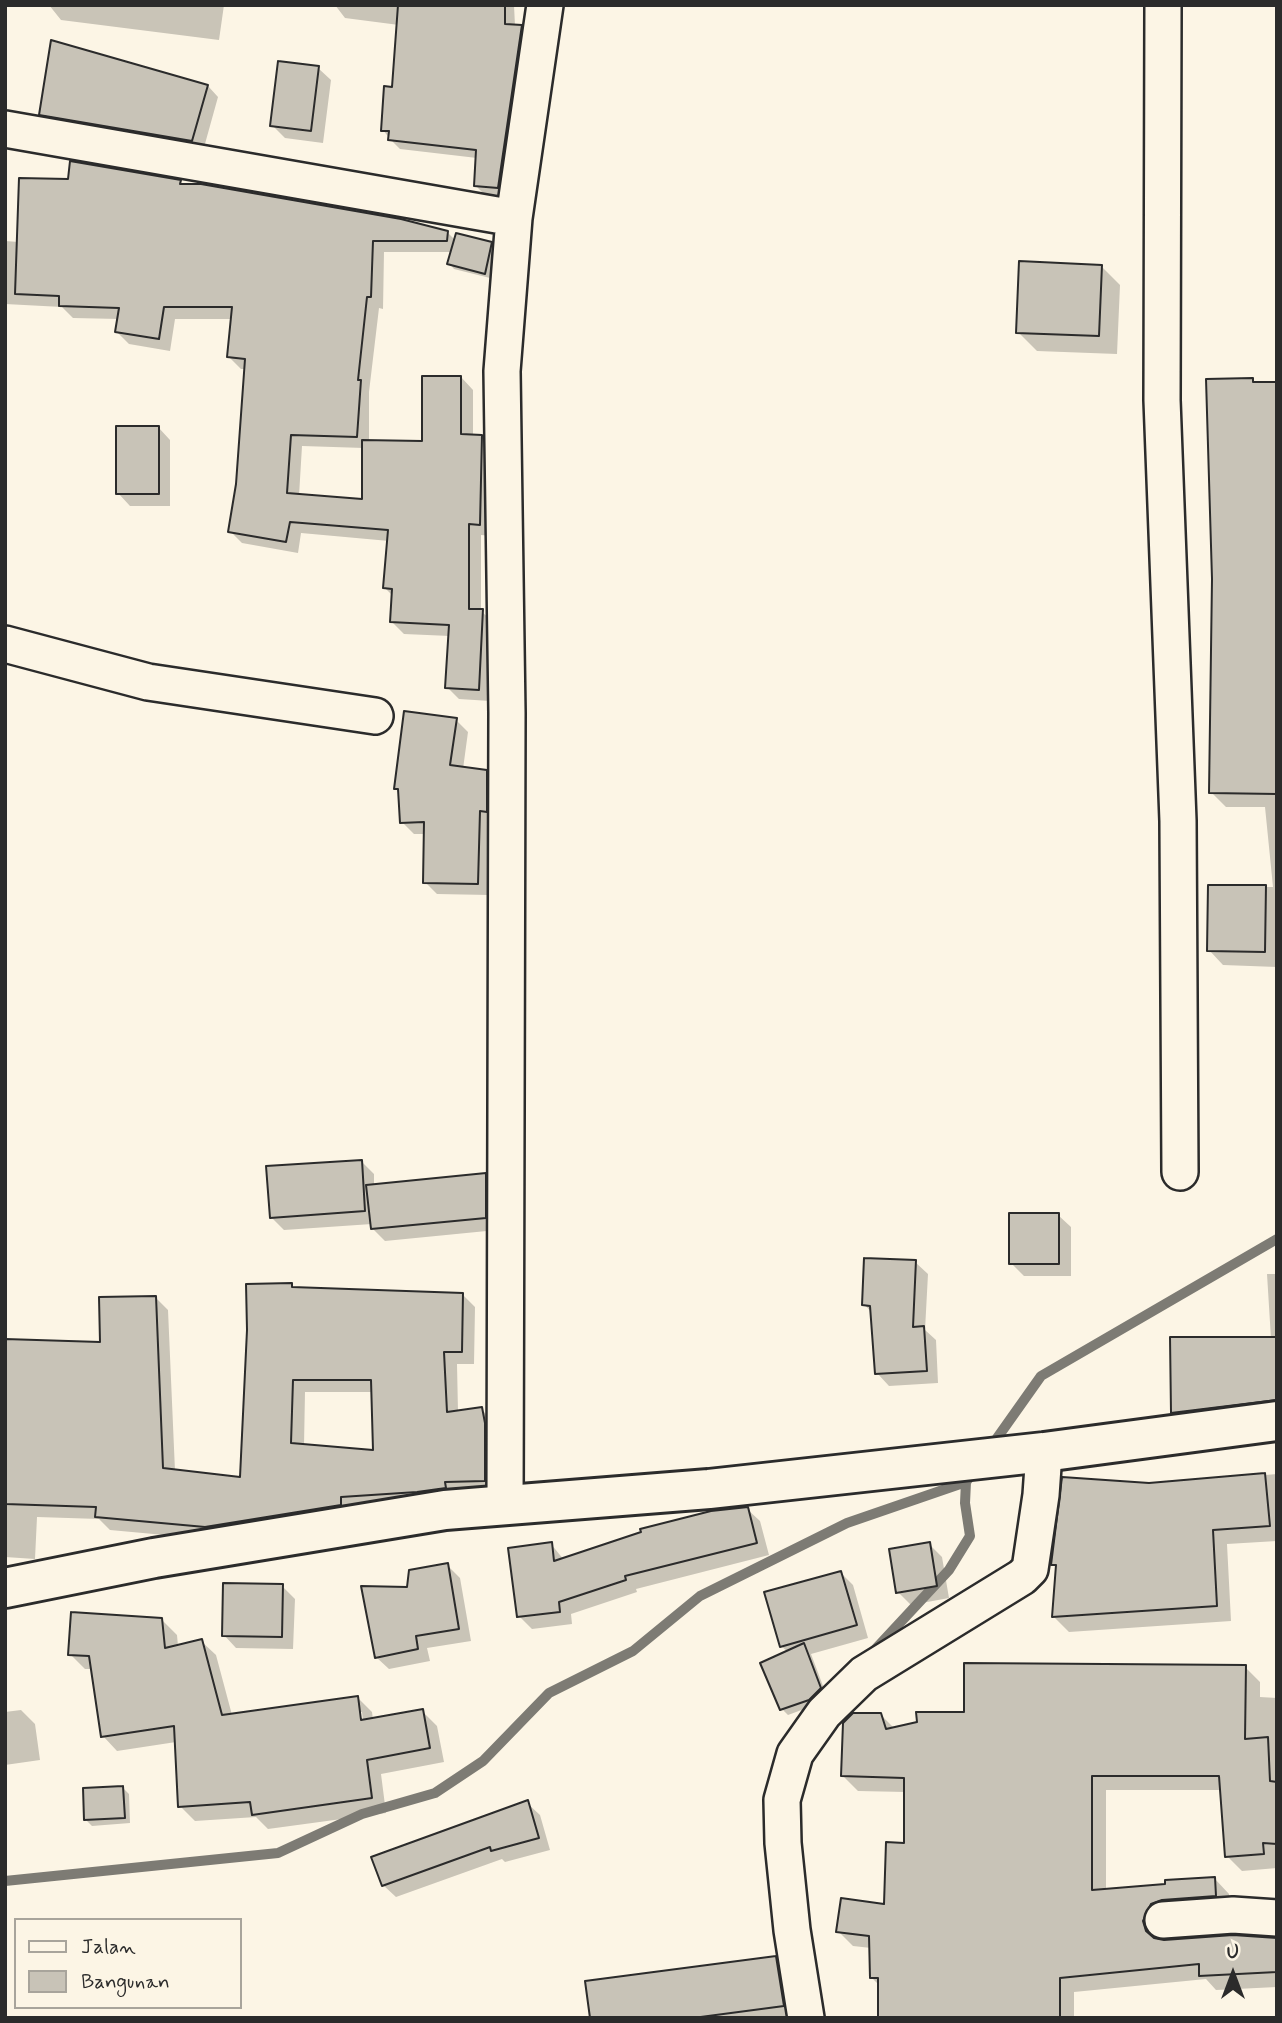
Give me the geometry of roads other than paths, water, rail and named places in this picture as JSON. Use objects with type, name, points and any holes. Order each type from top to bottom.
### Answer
[{"type":"street","points":[[505,1506],[507,713],[502,371],[514,218],[545,5]]},
{"type":"street","points":[[1163,5],[1162,400],[1178,821],[1180,1172]]},
{"type":"street","points":[[5,130],[514,218]]},
{"type":"street","points":[[5,643],[148,682],[375,716]]},
{"type":"street","points":[[5,1588],[154,1558],[445,1510],[709,1489],[1044,1452],[1277,1421]]},
{"type":"street","points":[[806,2018],[792,1930],[783,1843],[782,1800],[795,1754],[824,1713],[864,1674],[1022,1577],[1030,1569],[1041,1495],[1044,1452]]},
{"type":"street","points":[[1163,1920],[1233,1916],[1277,1918]]},
{"type":"waterway","points":[[990,1448],[1041,1376],[1277,1239]]},
{"type":"waterway","points":[[5,1881],[278,1853],[362,1814],[435,1793],[483,1761],[549,1693],[633,1651],[700,1596],[847,1523],[966,1482],[975,1470]]},
{"type":"waterway","points":[[870,1655],[949,1570],[970,1536],[965,1503],[966,1482]]}]
